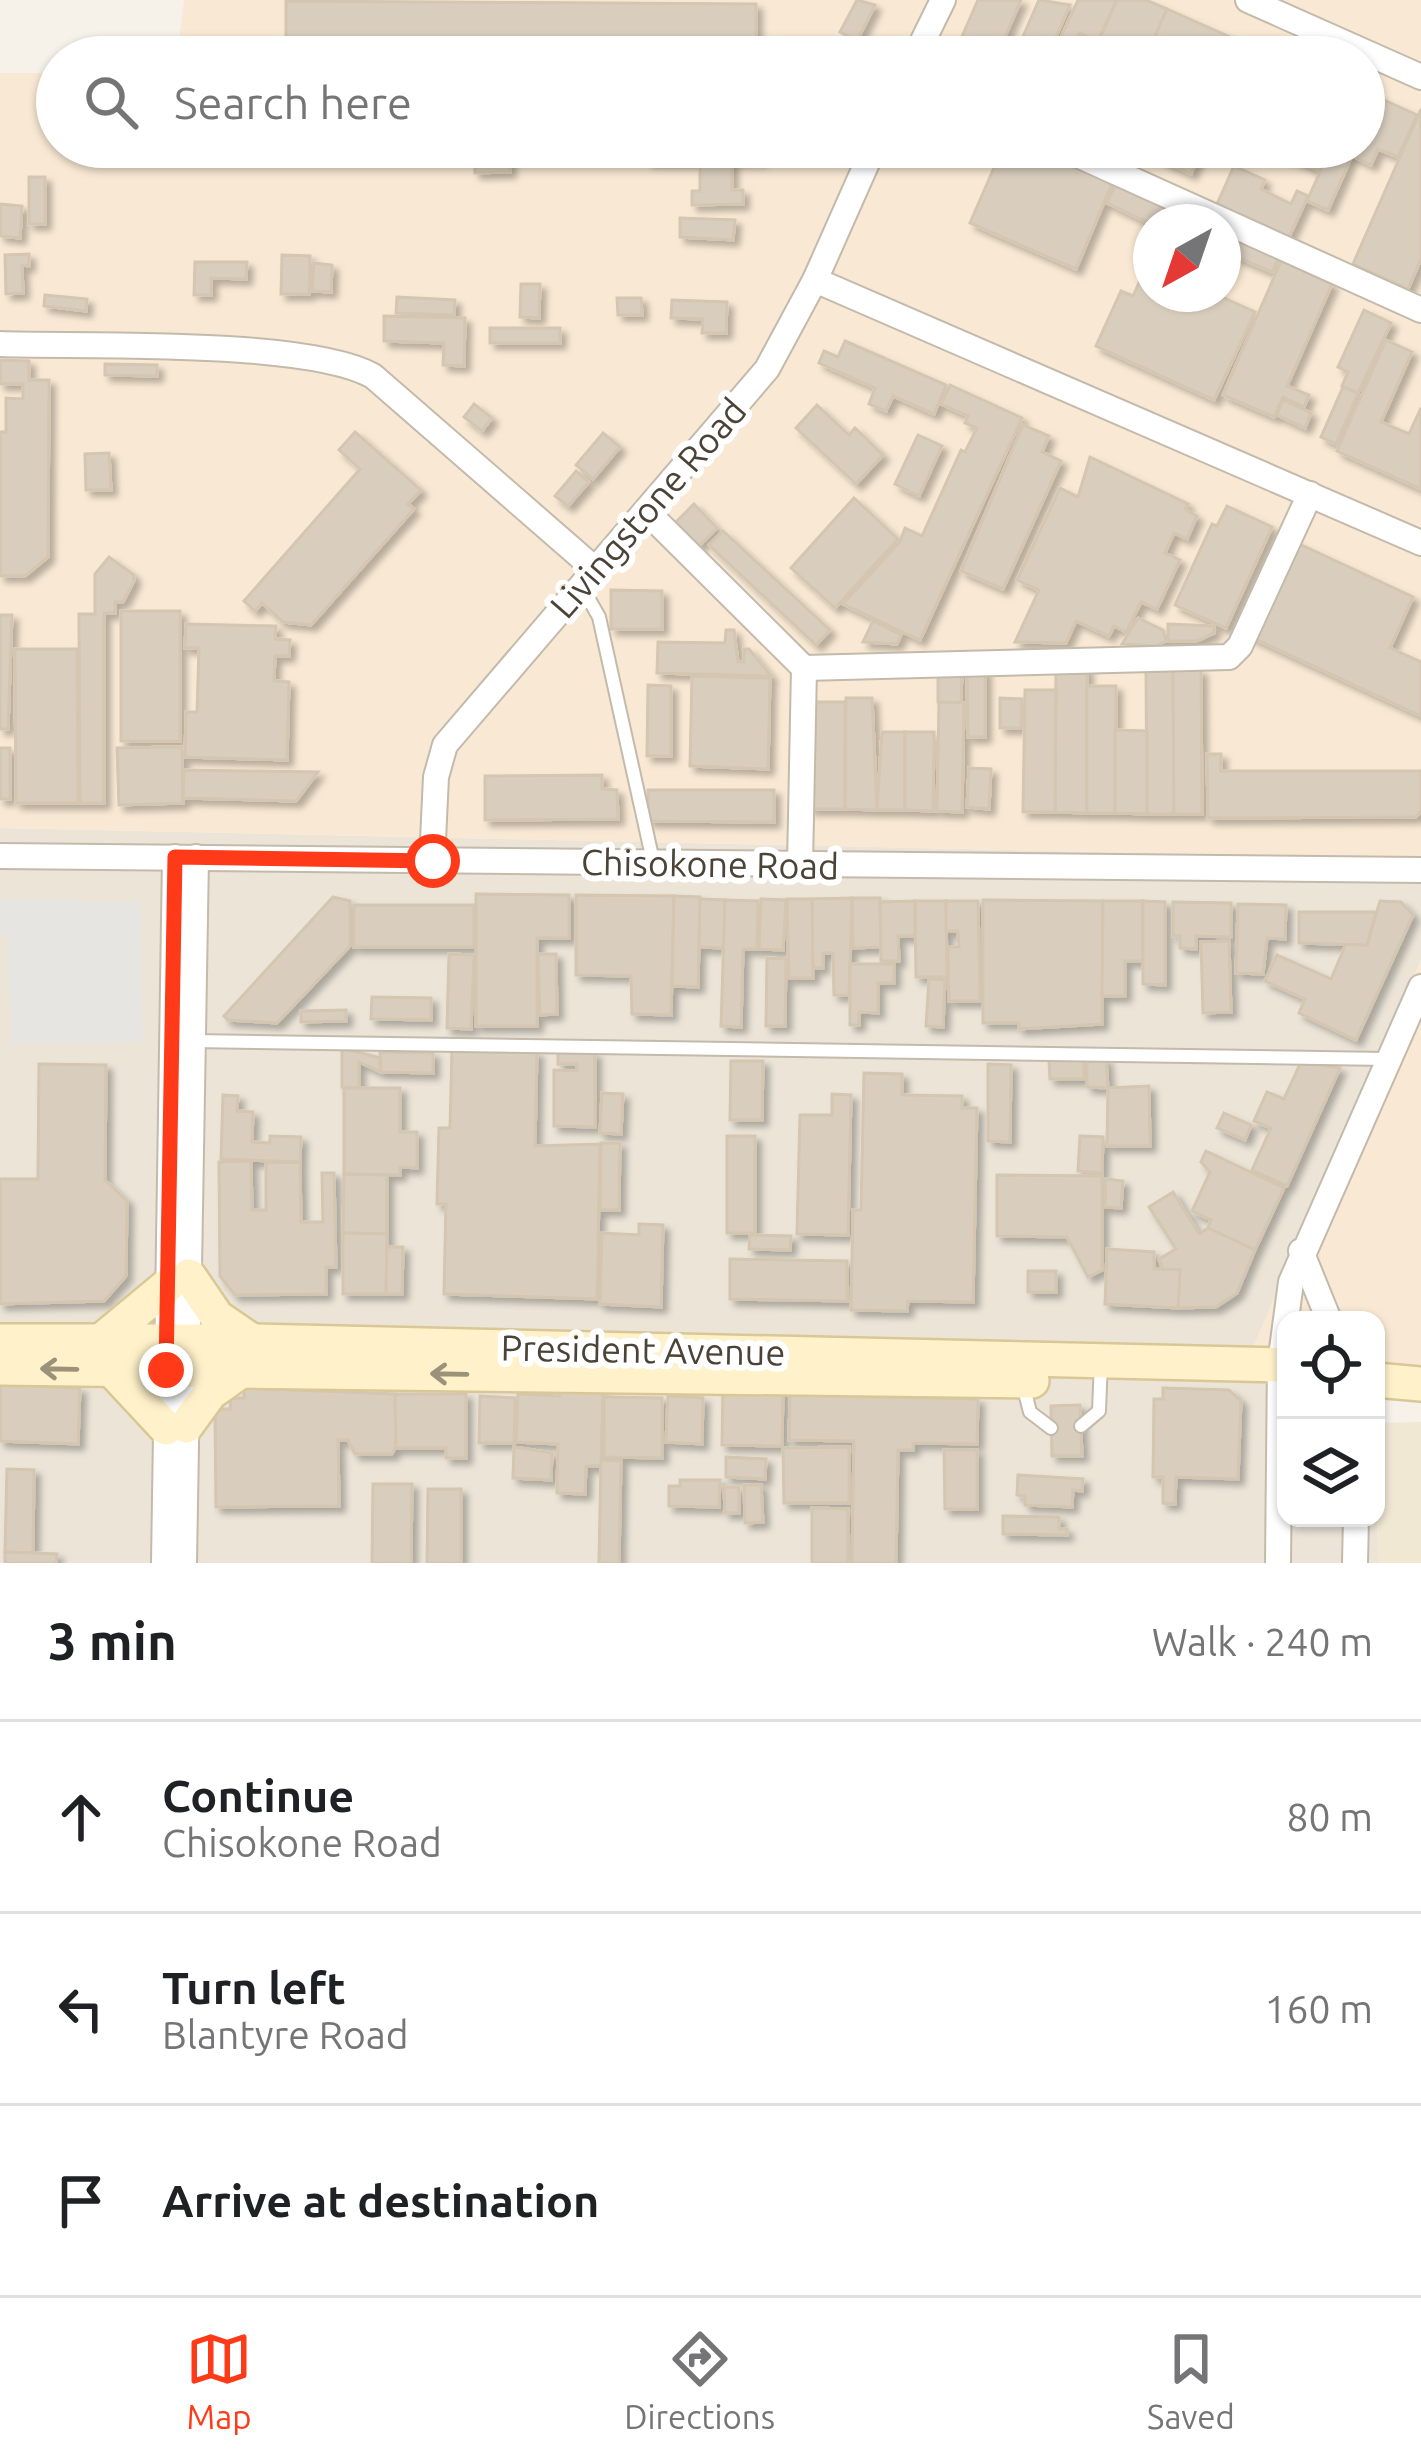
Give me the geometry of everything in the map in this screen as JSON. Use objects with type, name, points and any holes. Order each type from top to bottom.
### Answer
[{"type":"main road","points":[[178,1281],[218,1317],[246,1356],[176,1427],[107,1355],[178,1281]]},
{"type":"main road","name":"President Avenue","points":[[0,1341],[107,1355]]},
{"type":"main road","name":"President Avenue","points":[[0,1368],[107,1355],[177,1355],[1277,1375]]},
{"type":"main road","name":"President Avenue","points":[[246,1356],[1022,1381],[1100,1371]]},
{"type":"main road","points":[[1385,1382],[1421,1384]]},
{"type":"street","points":[[925,36],[943,0]]},
{"type":"street","points":[[1248,0],[1330,36]]},
{"type":"street","points":[[1385,60],[1421,76]]},
{"type":"street","name":"Livingstone Road","points":[[433,861],[436,777],[445,745],[767,369],[865,168]]},
{"type":"street","points":[[1107,168],[1421,310]]},
{"type":"street","points":[[814,280],[1421,543]]},
{"type":"street","points":[[0,344],[238,352],[354,365],[589,579]]},
{"type":"street","points":[[648,513],[804,668],[1228,657],[1240,646],[1310,494]]},
{"type":"street","points":[[800,865],[804,668]]},
{"type":"street","name":"Chisokone Road","points":[[0,856],[1421,870]]},
{"type":"street","points":[[178,1281],[193,1041],[186,857]]},
{"type":"street","points":[[184,1563],[176,1427],[186,857]]},
{"type":"street","points":[[1292,1311],[1300,1251],[1421,987]]},
{"type":"street","points":[[1300,1251],[1325,1311]]},
{"type":"street","points":[[1278,1563],[1282,1419]]},
{"type":"street","points":[[164,1563],[176,1427]]},
{"type":"street","points":[[1355,1527],[1355,1563]]},
{"type":"lane","points":[[589,579],[653,862]]},
{"type":"lane","points":[[193,1041],[1387,1059]]},
{"type":"lane","points":[[1081,1426],[1099,1412],[1100,1371]]},
{"type":"lane","points":[[1022,1381],[1030,1412],[1051,1427]]},
{"type":"shaded area","points":[[184,0],[1421,0],[1421,859],[0,828],[0,73],[36,73],[36,168],[1385,168],[1385,36],[180,36]]},
{"type":"shaded area","points":[[0,828],[1421,859],[1421,960],[1246,1364],[1277,1365],[1277,1527],[1377,1527],[1378,1563],[0,1563]]},
{"type":"shaded area","points":[[0,899],[141,902],[143,1042],[11,1044],[8,935],[0,934]]},
{"type":"shaded area","points":[[1421,960],[1421,1366],[1385,1366],[1385,1311],[1277,1311],[1277,1365],[1245,1365]]},
{"type":"shaded area","points":[[1421,1422],[1421,1563],[1378,1563],[1377,1527],[1385,1527],[1385,1423]]},
{"type":"building","points":[[857,0],[875,5],[860,36],[840,32]]},
{"type":"building","points":[[978,0],[1021,0],[1005,36],[962,36]]},
{"type":"building","points":[[1039,0],[1070,5],[1056,36],[1023,36]]},
{"type":"building","points":[[1078,0],[1117,0],[1100,36],[1062,36]]},
{"type":"building","points":[[1117,0],[1146,0],[1167,9],[1155,36],[1101,36]]},
{"type":"building","points":[[286,1],[756,4],[756,36],[286,36]]},
{"type":"building","points":[[1167,9],[1228,36],[1155,36]]},
{"type":"building","points":[[1385,101],[1417,115],[1398,157],[1385,152]]},
{"type":"building","points":[[1421,109],[1421,259],[1408,289],[1353,264]]},
{"type":"building","points":[[475,168],[510,168],[510,172],[475,173]]},
{"type":"building","points":[[700,168],[732,168],[732,190],[743,190],[743,204],[692,205],[692,191],[700,191]]},
{"type":"building","points":[[994,168],[1083,168],[1113,181],[1076,269],[970,223]]},
{"type":"building","points":[[1233,168],[1265,180],[1261,189],[1291,204],[1297,191],[1308,196],[1289,237],[1241,215],[1241,204],[1217,204]]},
{"type":"building","points":[[1322,168],[1347,168],[1328,210],[1307,201]]},
{"type":"building","points":[[29,177],[45,177],[45,224],[29,224]]},
{"type":"building","points":[[1117,181],[1167,204],[1133,204],[1133,215],[1107,203]]},
{"type":"building","points":[[0,204],[22,206],[20,238],[0,236]]},
{"type":"building","points":[[680,218],[735,220],[733,240],[680,237]]},
{"type":"building","points":[[1241,237],[1280,253],[1272,272],[1241,259]]},
{"type":"building","points":[[29,254],[29,266],[22,265],[23,293],[6,294],[5,255]]},
{"type":"building","points":[[282,255],[310,256],[309,294],[281,294]]},
{"type":"building","points":[[1281,261],[1332,284],[1287,386],[1309,395],[1304,407],[1283,397],[1274,417],[1223,395]]},
{"type":"building","points":[[195,262],[247,262],[246,279],[211,278],[211,295],[194,295]]},
{"type":"building","points":[[314,263],[332,265],[331,292],[312,291]]},
{"type":"building","points":[[521,284],[540,284],[539,318],[520,317]]},
{"type":"building","points":[[1121,291],[1133,296],[1133,312],[1241,312],[1241,306],[1255,312],[1214,400],[1096,346]]},
{"type":"building","points":[[45,295],[87,299],[86,311],[44,306]]},
{"type":"building","points":[[397,297],[455,300],[454,315],[396,313]]},
{"type":"building","points":[[617,298],[641,298],[642,315],[618,315]]},
{"type":"building","points":[[672,300],[727,302],[726,333],[702,333],[703,319],[671,318]]},
{"type":"building","points":[[1364,310],[1391,323],[1358,393],[1342,386],[1348,372],[1338,367]]},
{"type":"building","points":[[384,316],[465,318],[464,366],[443,365],[444,343],[384,341]]},
{"type":"building","points":[[490,328],[560,328],[560,343],[490,343]]},
{"type":"building","points":[[1386,340],[1412,352],[1381,422],[1409,434],[1421,408],[1421,489],[1337,451]]},
{"type":"building","points":[[845,341],[946,385],[934,414],[893,396],[886,411],[869,404],[875,388],[819,363],[824,351],[838,357]]},
{"type":"building","points":[[0,360],[29,361],[29,380],[49,380],[48,557],[25,576],[0,576],[0,432],[6,432],[6,398],[23,399],[23,384],[0,384]]},
{"type":"building","points":[[105,364],[157,365],[157,376],[105,375]]},
{"type":"building","points":[[950,385],[1022,418],[920,640],[843,604],[900,542],[905,528],[922,536],[961,450],[965,452],[977,428],[965,423],[968,416],[941,404]]},
{"type":"building","points":[[1343,387],[1358,393],[1336,444],[1321,437]]},
{"type":"building","points":[[1283,400],[1311,413],[1305,428],[1277,415]]},
{"type":"building","points":[[474,404],[492,418],[482,431],[464,417]]},
{"type":"building","points":[[817,405],[849,435],[855,428],[883,455],[856,484],[796,428]]},
{"type":"building","points":[[1023,425],[1049,436],[1042,452],[1061,461],[1003,589],[961,571]]},
{"type":"building","points":[[355,432],[421,490],[408,504],[414,509],[311,625],[283,622],[262,603],[255,611],[244,601],[360,469],[339,450]]},
{"type":"building","points":[[603,433],[620,447],[593,479],[576,465]]},
{"type":"building","points":[[918,435],[942,446],[919,496],[895,484]]},
{"type":"building","points":[[109,453],[111,490],[86,490],[85,454]]},
{"type":"building","points":[[1090,457],[1188,504],[1185,509],[1197,516],[1187,539],[1174,533],[1165,553],[1180,560],[1157,609],[1141,602],[1126,632],[1114,626],[1109,636],[1076,621],[1066,643],[1015,642],[1039,590],[1017,580],[1060,488],[1078,497]]},
{"type":"building","points":[[576,471],[589,482],[568,506],[555,496]]},
{"type":"building","points":[[854,498],[898,539],[835,608],[791,568]]},
{"type":"building","points":[[694,504],[717,528],[699,546],[676,522]]},
{"type":"building","points":[[1227,506],[1272,527],[1226,628],[1175,605],[1212,524],[1217,526]]},
{"type":"building","points":[[723,531],[830,630],[816,645],[709,545]]},
{"type":"building","points":[[1293,541],[1413,597],[1390,648],[1421,662],[1421,716],[1249,636]]},
{"type":"building","points":[[109,557],[134,575],[134,581],[123,602],[115,602],[115,613],[104,613],[104,803],[80,803],[79,614],[95,614],[95,574]]},
{"type":"building","points":[[611,590],[662,591],[662,629],[611,629]]},
{"type":"building","points":[[121,611],[180,611],[180,741],[121,741]]},
{"type":"building","points":[[0,615],[12,615],[8,729],[0,729]]},
{"type":"building","points":[[1138,618],[1163,630],[1166,641],[1156,646],[1122,644]]},
{"type":"building","points":[[873,621],[901,635],[897,644],[863,642]]},
{"type":"building","points":[[186,624],[276,626],[275,639],[290,640],[289,656],[275,656],[274,681],[289,682],[287,760],[185,757],[186,712],[197,712],[199,648],[185,648]]},
{"type":"building","points":[[1168,624],[1214,626],[1214,633],[1197,641],[1168,641]]},
{"type":"building","points":[[726,630],[734,630],[738,662],[744,662],[744,649],[749,649],[771,676],[657,673],[658,642],[725,643]]},
{"type":"building","points":[[15,649],[77,649],[78,803],[16,803]]},
{"type":"building","points":[[938,667],[962,668],[961,703],[938,702]]},
{"type":"building","points":[[1056,667],[1087,667],[1087,813],[1055,812]]},
{"type":"building","points":[[1146,669],[1173,670],[1174,814],[1147,814]]},
{"type":"building","points":[[967,670],[985,670],[985,737],[968,737]]},
{"type":"building","points":[[1173,670],[1201,670],[1202,814],[1174,814]]},
{"type":"building","points":[[692,676],[770,678],[768,769],[690,766]]},
{"type":"building","points":[[648,685],[671,686],[671,756],[647,756]]},
{"type":"building","points":[[1087,686],[1116,686],[1115,813],[1087,813]]},
{"type":"building","points":[[1025,690],[1056,690],[1055,812],[1023,812]]},
{"type":"building","points":[[846,698],[872,698],[877,810],[845,809]]},
{"type":"building","points":[[1000,698],[1022,699],[1021,728],[1000,728]]},
{"type":"building","points":[[810,702],[845,702],[845,809],[809,809]]},
{"type":"building","points":[[939,702],[964,703],[962,812],[937,811]]},
{"type":"building","points":[[1115,730],[1147,731],[1147,814],[1115,813]]},
{"type":"building","points":[[882,732],[905,732],[905,810],[877,810]]},
{"type":"building","points":[[905,732],[934,732],[933,811],[905,810]]},
{"type":"building","points":[[182,747],[183,803],[119,805],[117,748]]},
{"type":"building","points":[[0,748],[10,748],[10,799],[0,799]]},
{"type":"building","points":[[1207,754],[1221,754],[1221,771],[1421,771],[1421,811],[1416,817],[1208,818]]},
{"type":"building","points":[[969,768],[991,769],[989,809],[967,807]]},
{"type":"building","points":[[184,770],[318,772],[296,801],[183,798]]},
{"type":"building","points":[[602,775],[602,789],[617,790],[618,819],[485,820],[485,776]]},
{"type":"building","points":[[648,790],[774,790],[774,822],[648,821]]},
{"type":"building","points":[[476,894],[569,895],[569,938],[537,938],[537,1026],[476,1026]]},
{"type":"building","points":[[576,895],[674,896],[671,1015],[632,1014],[631,976],[576,975]]},
{"type":"building","points":[[674,896],[700,897],[698,987],[672,986]]},
{"type":"building","points":[[333,897],[350,901],[350,946],[277,1023],[228,1020],[224,1016]]},
{"type":"building","points":[[852,898],[880,898],[881,947],[853,948]]},
{"type":"building","points":[[852,898],[849,995],[834,995],[833,953],[823,953],[823,968],[813,968],[812,899]]},
{"type":"building","points":[[700,899],[725,900],[724,948],[699,947]]},
{"type":"building","points":[[761,899],[786,900],[783,950],[759,949]]},
{"type":"building","points":[[787,899],[812,899],[813,978],[789,978]]},
{"type":"building","points":[[725,900],[758,901],[757,949],[743,949],[741,1027],[721,1026]]},
{"type":"building","points":[[983,900],[1103,901],[1102,1024],[1019,1029],[1019,1023],[983,1023]]},
{"type":"building","points":[[915,901],[946,901],[947,977],[916,977]]},
{"type":"building","points":[[915,901],[915,936],[898,936],[899,961],[881,961],[880,902]]},
{"type":"building","points":[[946,901],[978,901],[980,1001],[949,1001],[948,947],[959,947],[958,931],[946,931]]},
{"type":"building","points":[[1103,901],[1143,901],[1143,961],[1125,961],[1125,996],[1102,996]]},
{"type":"building","points":[[1143,901],[1165,902],[1165,985],[1143,984]]},
{"type":"building","points":[[1380,901],[1401,902],[1413,915],[1356,1040],[1299,1013],[1305,999],[1265,981],[1277,955],[1331,979],[1346,944],[1367,945]]},
{"type":"building","points":[[1173,902],[1231,903],[1231,937],[1196,936],[1196,949],[1180,948],[1180,936],[1173,936]]},
{"type":"building","points":[[1238,904],[1286,905],[1285,939],[1267,938],[1263,974],[1236,973]]},
{"type":"building","points":[[354,905],[474,905],[474,947],[354,947]]},
{"type":"building","points":[[1299,912],[1376,912],[1367,945],[1299,943]]},
{"type":"building","points":[[1229,941],[1231,1012],[1203,1013],[1201,942]]},
{"type":"building","points":[[449,954],[474,955],[471,1029],[447,1028]]},
{"type":"building","points":[[538,954],[556,954],[557,1014],[540,1015]]},
{"type":"building","points":[[767,958],[786,959],[785,1026],[766,1026]]},
{"type":"building","points":[[850,964],[894,964],[894,983],[878,983],[878,1013],[859,1012],[859,1025],[850,1025]]},
{"type":"building","points":[[929,979],[945,980],[943,1027],[926,1026]]},
{"type":"building","points":[[372,997],[431,998],[431,1020],[371,1019]]},
{"type":"building","points":[[346,1010],[346,1021],[301,1022],[301,1011]]},
{"type":"building","points":[[342,1048],[380,1058],[381,1072],[359,1062],[359,1088],[342,1087]]},
{"type":"building","points":[[452,1050],[537,1052],[535,1146],[600,1144],[597,1299],[444,1294],[446,1204],[437,1204],[439,1128],[450,1128]]},
{"type":"building","points":[[380,1052],[433,1053],[433,1073],[381,1072]]},
{"type":"building","points":[[558,1053],[595,1053],[595,1127],[554,1126],[554,1070],[577,1071],[577,1064],[558,1064]]},
{"type":"building","points":[[1106,1059],[1108,1088],[1087,1087],[1087,1060]]},
{"type":"building","points":[[1049,1060],[1084,1060],[1084,1079],[1050,1079]]},
{"type":"building","points":[[731,1061],[763,1061],[762,1120],[730,1120]]},
{"type":"building","points":[[1301,1062],[1340,1068],[1287,1186],[1252,1170],[1271,1128],[1254,1121],[1267,1092],[1284,1099]]},
{"type":"building","points":[[39,1064],[106,1065],[105,1180],[127,1201],[126,1276],[104,1301],[0,1304],[0,1179],[38,1179]]},
{"type":"building","points":[[988,1064],[1011,1065],[1010,1142],[988,1141]]},
{"type":"building","points":[[864,1073],[902,1074],[902,1095],[962,1096],[962,1108],[977,1108],[973,1302],[908,1301],[907,1311],[851,1310],[853,1210],[861,1210]]},
{"type":"building","points":[[1149,1086],[1150,1146],[1107,1146],[1108,1088]]},
{"type":"building","points":[[344,1088],[400,1088],[400,1132],[417,1132],[417,1168],[400,1167],[400,1175],[344,1174]]},
{"type":"building","points":[[602,1093],[623,1094],[621,1134],[600,1133]]},
{"type":"building","points":[[832,1094],[851,1095],[848,1235],[797,1234],[800,1115],[832,1115]]},
{"type":"building","points":[[223,1095],[238,1096],[237,1111],[253,1112],[252,1142],[270,1143],[270,1136],[301,1137],[300,1162],[221,1159]]},
{"type":"building","points":[[1224,1113],[1251,1125],[1245,1140],[1217,1128]]},
{"type":"building","points":[[727,1136],[755,1136],[755,1233],[727,1233]]},
{"type":"building","points":[[1080,1136],[1103,1137],[1102,1173],[1078,1171]]},
{"type":"building","points":[[601,1143],[620,1143],[619,1210],[600,1210]]},
{"type":"building","points":[[1206,1151],[1284,1188],[1255,1250],[1208,1228],[1211,1220],[1192,1211],[1210,1172],[1201,1162]]},
{"type":"building","points":[[251,1161],[252,1210],[266,1210],[266,1163],[300,1162],[301,1222],[323,1222],[322,1173],[334,1173],[336,1267],[326,1267],[326,1294],[235,1295],[220,1276],[219,1162]]},
{"type":"building","points":[[344,1174],[387,1175],[387,1234],[343,1233]]},
{"type":"building","points":[[997,1175],[1102,1176],[1102,1270],[1088,1277],[1067,1237],[997,1236]]},
{"type":"building","points":[[1106,1179],[1123,1181],[1121,1208],[1105,1207]]},
{"type":"building","points":[[1173,1192],[1199,1234],[1208,1228],[1255,1250],[1237,1293],[1216,1307],[1178,1308],[1180,1270],[1163,1269],[1159,1259],[1176,1249],[1149,1207]]},
{"type":"building","points":[[639,1224],[663,1225],[661,1307],[600,1304],[602,1233],[639,1235]]},
{"type":"building","points":[[343,1233],[387,1234],[386,1294],[343,1294]]},
{"type":"building","points":[[750,1235],[791,1236],[790,1250],[749,1249]]},
{"type":"building","points":[[387,1247],[403,1247],[402,1294],[386,1294]]},
{"type":"building","points":[[1107,1249],[1154,1252],[1154,1269],[1180,1270],[1178,1308],[1105,1304]]},
{"type":"building","points":[[730,1259],[847,1261],[847,1301],[730,1299]]},
{"type":"building","points":[[1028,1271],[1056,1271],[1056,1292],[1028,1292]]},
{"type":"building","points":[[0,1385],[80,1388],[78,1444],[0,1441]]},
{"type":"building","points":[[723,1387],[783,1388],[782,1446],[722,1445]]},
{"type":"building","points":[[244,1388],[395,1394],[396,1446],[392,1454],[355,1454],[348,1440],[338,1440],[339,1506],[216,1507],[215,1409],[230,1409],[231,1398],[244,1398]]},
{"type":"building","points":[[1163,1388],[1229,1390],[1241,1401],[1238,1479],[1176,1477],[1175,1504],[1163,1503],[1163,1477],[1153,1477],[1154,1399],[1163,1399]]},
{"type":"building","points":[[560,1389],[603,1390],[601,1466],[586,1466],[585,1494],[557,1493],[558,1444],[516,1442],[518,1394],[560,1396]]},
{"type":"building","points":[[395,1394],[466,1394],[466,1458],[446,1458],[446,1448],[396,1448]]},
{"type":"building","points":[[790,1395],[978,1399],[977,1444],[913,1443],[913,1450],[898,1450],[896,1563],[852,1563],[854,1441],[789,1440]]},
{"type":"building","points":[[480,1396],[515,1398],[514,1443],[479,1443]]},
{"type":"building","points":[[668,1396],[703,1398],[702,1444],[666,1442]]},
{"type":"building","points":[[604,1397],[662,1398],[662,1458],[604,1457]]},
{"type":"building","points":[[1080,1405],[1082,1456],[1052,1456],[1051,1406]]},
{"type":"building","points":[[514,1447],[552,1453],[551,1480],[513,1478]]},
{"type":"building","points":[[849,1447],[849,1503],[784,1503],[783,1448]]},
{"type":"building","points":[[944,1450],[977,1450],[977,1509],[945,1509]]},
{"type":"building","points":[[726,1457],[766,1459],[765,1479],[726,1477]]},
{"type":"building","points":[[601,1460],[621,1461],[619,1563],[599,1563]]},
{"type":"building","points":[[7,1469],[34,1470],[33,1553],[5,1552]]},
{"type":"building","points":[[1018,1475],[1083,1479],[1082,1491],[1073,1490],[1072,1507],[1025,1505],[1025,1496],[1017,1495]]},
{"type":"building","points":[[680,1480],[720,1480],[719,1507],[669,1506],[669,1486],[680,1486]]},
{"type":"building","points":[[373,1484],[412,1484],[411,1563],[372,1563]]},
{"type":"building","points":[[744,1485],[761,1485],[763,1522],[745,1523]]},
{"type":"building","points":[[724,1487],[739,1487],[739,1513],[725,1513]]},
{"type":"building","points":[[428,1489],[461,1489],[461,1563],[427,1563]]},
{"type":"building","points":[[812,1508],[848,1509],[848,1563],[812,1563]]},
{"type":"building","points":[[1003,1516],[1059,1517],[1059,1529],[1067,1529],[1067,1535],[1003,1534]]},
{"type":"building","points":[[5,1552],[57,1554],[56,1563],[5,1563]]},
{"type":"route","points":[[166,1370],[175,857],[433,861]]}]
